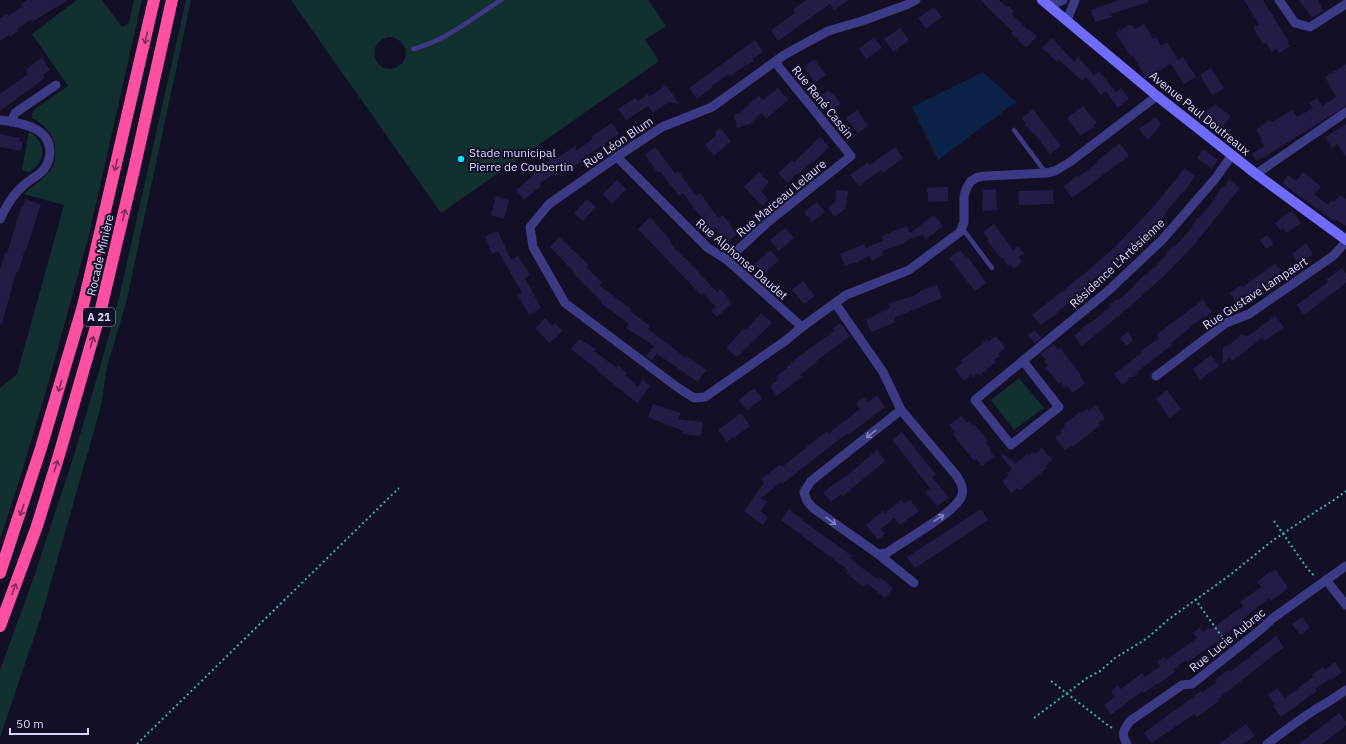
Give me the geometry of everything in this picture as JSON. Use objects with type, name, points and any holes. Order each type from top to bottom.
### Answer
[{"type":"highway","name":"Rocade Minière","points":[[0,574],[41,448],[83,306],[154,0]]},
{"type":"highway","name":"Rocade Minière","points":[[0,626],[34,533],[57,462],[100,313],[172,0]]},
{"type":"street","name":"Rue Léon Blum","points":[[916,0],[906,5],[828,32],[784,55],[712,107],[662,127],[549,204],[530,227],[532,247],[565,303],[677,387],[694,398],[705,397],[785,341],[846,295],[909,270],[960,232],[962,228]]},
{"type":"street","points":[[1046,3],[1063,0]]},
{"type":"street","points":[[1067,20],[1076,0]]},
{"type":"street","points":[[1279,0],[1295,24],[1310,27],[1346,4]]},
{"type":"street","name":"Avenue Paul Doutreaux","points":[[1046,3],[1157,96],[1256,174],[1346,241]]},
{"type":"street","name":"Rue René Cassin","points":[[775,62],[851,156]]},
{"type":"street","points":[[12,122],[15,113],[56,85]]},
{"type":"street","points":[[962,228],[964,222],[964,196],[971,181],[978,177],[986,176],[1055,172],[1157,96]]},
{"type":"street","points":[[1256,174],[1346,112]]},
{"type":"street","points":[[0,120],[31,126],[47,139],[50,146],[50,154],[44,170],[18,190],[5,208],[0,219]]},
{"type":"street","name":"Résidence L'Artésienne","points":[[1023,361],[1059,407],[1011,445],[975,400],[1108,291],[1162,240],[1215,178],[1232,155]]},
{"type":"street","name":"Rue Marceau Lelaure","points":[[726,260],[768,222],[851,156]]},
{"type":"street","name":"Rue Alphonse Daudet","points":[[617,157],[708,248],[726,260],[802,327]]},
{"type":"street","name":"Rue Gustave Lampaert","points":[[1156,376],[1226,323],[1249,314],[1333,256],[1346,241]]},
{"type":"street","points":[[835,303],[883,372],[901,410],[956,475],[962,486],[962,494],[957,504],[946,513],[887,553],[878,554]]},
{"type":"street","points":[[901,410],[811,480],[804,492],[807,501],[813,508],[878,554],[914,583]]},
{"type":"street","name":"Rue Lucie Aubrac","points":[[1124,730],[1130,721],[1139,714],[1182,685],[1192,684],[1273,618],[1346,566]]},
{"type":"street","points":[[1326,580],[1346,604]]},
{"type":"street","points":[[1267,744],[1285,730],[1333,700],[1346,690]]},
{"type":"street","points":[[1124,730],[1123,737],[1127,744]]},
{"type":"lane","points":[[413,49],[434,42],[501,0]]},
{"type":"lane","points":[[1014,130],[1046,173]]},
{"type":"lane","points":[[962,228],[992,268]]},
{"type":"path","points":[[137,744],[399,488]]},
{"type":"path","points":[[1034,718],[1087,678],[1100,671],[1115,658],[1146,639],[1195,599],[1230,575],[1283,534],[1346,491]]},
{"type":"path","points":[[1274,521],[1307,568],[1316,578],[1318,586]]},
{"type":"path","points":[[1195,599],[1233,652]]},
{"type":"path","points":[[1051,682],[1068,693],[1110,727],[1124,730]]},
{"type":"green space","points":[[77,0],[102,0],[122,27],[129,23],[134,0],[142,0],[89,235],[46,391],[0,540],[0,388],[17,374],[64,205],[24,194],[46,176],[52,168],[56,152],[51,134],[43,125],[32,118],[32,114],[35,109],[68,86],[32,34]]},
{"type":"green space","points":[[186,0],[191,0],[126,303],[107,367],[101,406],[41,617],[0,737],[0,670],[35,574],[74,455],[101,364],[119,298]]},
{"type":"green space","name":"Stade municipal Pierre de Coubertin","points":[[291,0],[648,0],[666,26],[645,40],[659,61],[441,213]],"holes":[[[389,37],[400,41],[405,47],[405,59],[397,67],[390,69],[384,68],[375,58],[374,52],[376,46],[381,40]]]},
{"type":"green space","points":[[29,131],[39,141],[42,157],[35,167],[29,172],[22,170]]},
{"type":"green space","points":[[1019,378],[1044,408],[1014,430],[991,400]]},
{"type":"water","points":[[983,72],[1016,102],[938,160],[912,107]]},
{"type":"building","points":[[27,0],[68,0],[32,22],[31,20],[17,29],[18,31],[10,37],[9,35],[0,41],[0,18],[7,14],[8,16],[22,7],[21,4]]},
{"type":"building","points":[[807,0],[849,0],[834,10],[830,4],[778,41],[771,30],[795,13],[793,9]]},
{"type":"building","points":[[981,0],[999,0],[1007,7],[1009,6],[1014,11],[1012,14],[1028,30],[1029,29],[1037,36],[1026,48],[1011,33],[1013,32]]},
{"type":"building","points":[[1119,0],[1148,0],[1148,2],[1111,14],[1112,17],[1095,22],[1091,10]]},
{"type":"building","points":[[1244,0],[1263,0],[1290,46],[1279,53],[1277,49],[1272,52],[1266,43],[1263,44],[1253,27],[1259,24]]},
{"type":"building","points":[[1299,0],[1318,0],[1323,11],[1312,18]]},
{"type":"building","points":[[934,7],[942,17],[926,29],[918,18]]},
{"type":"building","points":[[1144,24],[1153,39],[1156,37],[1161,46],[1167,42],[1178,60],[1183,57],[1196,77],[1184,84],[1171,64],[1146,78],[1133,56],[1131,57],[1116,33],[1129,25],[1132,25],[1135,29]]},
{"type":"building","points":[[900,28],[909,40],[893,52],[884,39]]},
{"type":"building","points":[[874,37],[882,48],[866,59],[859,49]]},
{"type":"building","points":[[1052,38],[1074,62],[1078,57],[1094,75],[1099,71],[1116,92],[1121,88],[1129,99],[1118,108],[1106,91],[1101,95],[1086,77],[1082,81],[1059,60],[1057,62],[1042,48]]},
{"type":"building","points":[[755,40],[763,52],[753,59],[754,61],[730,76],[729,74],[697,99],[689,88]]},
{"type":"building","points":[[42,57],[50,70],[43,75],[45,78],[0,111],[0,94],[28,74],[26,70]]},
{"type":"building","points":[[814,59],[826,75],[815,83],[804,67]]},
{"type":"building","points":[[1346,64],[1346,106],[1256,161],[1252,154],[1264,146],[1260,140],[1262,139],[1256,130],[1270,120],[1272,122],[1292,110],[1297,117],[1313,108],[1309,103],[1317,98],[1322,106],[1336,97],[1325,77]]},
{"type":"building","points":[[1211,68],[1224,88],[1212,95],[1200,75]]},
{"type":"building","points":[[666,85],[679,104],[669,102],[653,113],[648,106],[626,120],[618,109],[635,98],[638,101],[648,94],[649,97]]},
{"type":"building","points":[[778,88],[788,100],[766,119],[761,113],[750,124],[737,128],[734,114],[739,114],[759,95],[763,100]]},
{"type":"building","points":[[829,90],[841,104],[832,111],[820,96]]},
{"type":"building","points":[[1215,104],[1231,116],[1223,126],[1232,132],[1225,141],[1216,133],[1217,131],[1193,115],[1199,108],[1205,112]]},
{"type":"building","points":[[1083,106],[1097,123],[1094,125],[1095,127],[1080,135],[1067,118]]},
{"type":"building","points":[[1033,109],[1061,146],[1050,154],[1041,143],[1042,142],[1025,125],[1026,124],[1022,118]]},
{"type":"building","points":[[857,110],[868,126],[858,133],[846,118]]},
{"type":"building","points":[[1156,117],[1161,124],[1148,140],[1139,129]]},
{"type":"building","points":[[612,123],[619,134],[581,160],[582,161],[561,172],[559,170],[539,184],[541,186],[524,200],[516,190],[550,161],[547,157],[554,153],[557,158],[575,146],[577,150],[593,139],[591,137]]},
{"type":"building","points":[[1346,124],[1346,157],[1337,144],[1332,148],[1325,137]]},
{"type":"building","points":[[720,128],[731,141],[714,156],[705,145],[716,135],[716,132]]},
{"type":"building","points":[[0,134],[20,138],[19,141],[23,142],[21,151],[0,147]]},
{"type":"building","points":[[820,137],[829,147],[814,162],[813,161],[797,175],[796,174],[788,183],[778,173],[792,160],[794,162]]},
{"type":"building","points":[[1120,143],[1129,156],[1072,198],[1064,187],[1076,176],[1081,175],[1097,163],[1096,162]]},
{"type":"building","points":[[655,147],[675,173],[678,171],[696,196],[700,193],[718,218],[723,215],[737,234],[726,243],[715,227],[711,231],[683,193],[679,196],[660,171],[658,173],[645,155]]},
{"type":"building","points":[[895,147],[903,158],[883,173],[881,170],[859,186],[850,175],[868,162],[870,165]]},
{"type":"building","points":[[1203,149],[1218,160],[1212,169],[1197,158]]},
{"type":"building","points":[[1185,168],[1195,176],[1184,193],[1183,192],[1165,213],[1166,214],[1146,233],[1134,248],[1133,247],[1113,266],[1114,267],[1106,273],[1105,272],[1078,297],[1077,296],[1069,302],[1049,320],[1048,319],[1041,325],[1032,315],[1084,274],[1116,246],[1154,206]]},
{"type":"building","points":[[759,172],[769,182],[761,191],[769,200],[762,206],[744,187]]},
{"type":"building","points":[[1303,172],[1321,187],[1314,194],[1328,205],[1332,200],[1334,202],[1340,195],[1346,199],[1346,226],[1336,220],[1335,222],[1282,183],[1288,175],[1296,181]]},
{"type":"building","points":[[617,180],[626,189],[612,204],[603,194]]},
{"type":"building","points":[[1229,180],[1240,188],[1193,246],[1166,274],[1134,303],[1082,346],[1074,336],[1081,330],[1080,329],[1097,318],[1110,307],[1109,305],[1128,292],[1145,274],[1146,275],[1157,265],[1167,254],[1166,253],[1182,239]]},
{"type":"building","points":[[948,187],[948,201],[928,202],[927,188]]},
{"type":"building","points":[[996,189],[997,210],[983,211],[983,190]]},
{"type":"building","points":[[836,190],[848,191],[846,208],[835,217],[828,208],[835,202]]},
{"type":"building","points":[[1053,190],[1054,204],[1019,205],[1018,191]]},
{"type":"building","points":[[496,196],[509,200],[504,219],[491,215]]},
{"type":"building","points":[[25,199],[41,204],[18,273],[16,272],[2,324],[0,324],[0,270],[5,252],[7,253],[21,207],[23,207]]},
{"type":"building","points":[[587,199],[596,207],[583,221],[574,213]]},
{"type":"building","points":[[817,202],[825,212],[812,222],[804,212]]},
{"type":"building","points":[[1292,210],[1301,223],[1287,233],[1283,228],[1280,230],[1275,223]]},
{"type":"building","points":[[934,215],[943,226],[926,239],[922,234],[904,242],[905,243],[882,251],[884,255],[872,261],[869,256],[853,264],[845,266],[840,254],[864,244],[866,248],[884,240],[882,236],[907,226],[910,233]]},
{"type":"building","points":[[650,217],[671,241],[670,242],[676,250],[717,292],[720,289],[728,297],[727,298],[731,303],[717,317],[711,311],[716,307],[703,293],[701,295],[638,229]]},
{"type":"building","points":[[994,224],[1013,250],[1018,246],[1024,253],[1019,257],[1022,262],[1014,269],[1010,265],[1008,266],[1002,257],[1001,258],[987,241],[989,240],[983,232]]},
{"type":"building","points":[[785,228],[794,238],[779,251],[770,240]]},
{"type":"building","points":[[498,231],[511,260],[518,256],[530,275],[525,278],[541,308],[529,315],[518,295],[522,293],[498,251],[492,254],[485,236]]},
{"type":"building","points":[[1267,235],[1274,244],[1266,249],[1260,240]]},
{"type":"building","points":[[559,237],[589,265],[586,267],[602,282],[599,285],[631,309],[630,311],[650,326],[648,329],[686,358],[687,356],[706,370],[698,382],[657,354],[651,360],[646,356],[654,346],[626,328],[629,324],[601,303],[602,302],[550,247]]},
{"type":"building","points":[[1306,243],[1313,254],[1299,264],[1292,254]]},
{"type":"building","points":[[770,250],[779,260],[763,275],[754,265]]},
{"type":"building","points":[[960,250],[966,257],[967,256],[986,283],[975,291],[949,258]]},
{"type":"building","points":[[1275,263],[1284,274],[1249,299],[1247,296],[1237,304],[1230,293],[1241,285],[1243,287]]},
{"type":"building","points":[[1342,268],[1346,273],[1346,283],[1304,315],[1297,305],[1328,282],[1326,280]]},
{"type":"building","points":[[803,281],[815,296],[804,304],[792,290]]},
{"type":"building","points":[[937,285],[942,298],[894,318],[896,322],[871,332],[866,320],[890,308],[888,304],[913,296],[920,291]]},
{"type":"building","points":[[1203,300],[1212,312],[1204,318],[1203,317],[1171,343],[1172,345],[1137,372],[1138,373],[1133,377],[1129,377],[1128,381],[1122,385],[1114,374],[1159,338],[1157,334]]},
{"type":"building","points":[[761,313],[772,323],[737,357],[726,348],[744,328],[746,330]]},
{"type":"building","points":[[1275,316],[1284,327],[1265,341],[1262,338],[1232,361],[1230,358],[1222,364],[1223,347],[1229,345],[1241,335],[1248,336]]},
{"type":"building","points":[[545,318],[552,326],[555,323],[562,331],[550,343],[535,329]]},
{"type":"building","points":[[840,323],[850,336],[816,361],[817,362],[800,375],[802,377],[777,396],[770,386],[778,380],[776,377],[791,364],[790,363],[834,331],[832,329]]},
{"type":"building","points":[[1035,330],[1041,338],[1035,343],[1028,335]]},
{"type":"building","points":[[1128,332],[1133,340],[1126,346],[1120,338]]},
{"type":"building","points":[[996,336],[1005,348],[998,354],[1000,356],[994,360],[996,362],[980,375],[978,373],[973,377],[971,375],[964,381],[955,369],[962,363],[960,361],[987,340],[988,342]]},
{"type":"building","points":[[579,339],[596,349],[594,351],[617,368],[619,366],[627,373],[625,375],[638,387],[643,380],[650,386],[637,403],[571,349]]},
{"type":"building","points":[[1053,344],[1058,350],[1060,348],[1081,375],[1080,376],[1085,383],[1073,393],[1067,386],[1065,388],[1061,382],[1059,384],[1046,368],[1048,366],[1044,361],[1046,359],[1041,354]]},
{"type":"building","points":[[1211,355],[1219,366],[1200,380],[1193,369]]},
{"type":"building","points":[[754,388],[762,399],[747,410],[738,400]]},
{"type":"building","points":[[1167,390],[1181,409],[1170,418],[1156,399]]},
{"type":"building","points":[[877,396],[885,407],[848,435],[846,434],[782,484],[781,482],[761,498],[767,502],[760,511],[768,517],[763,525],[744,511],[764,483],[761,479],[780,465],[782,467],[827,431],[829,433],[860,409],[856,403],[864,397],[868,402]]},
{"type":"building","points":[[653,404],[681,413],[678,419],[703,422],[701,436],[683,434],[683,431],[648,417]]},
{"type":"building","points":[[1096,405],[1105,418],[1098,423],[1100,425],[1073,447],[1072,445],[1065,450],[1055,438],[1062,433],[1060,431],[1065,426],[1064,424],[1080,412],[1082,413],[1087,409],[1089,411]]},
{"type":"building","points":[[741,413],[750,426],[727,442],[718,430]]},
{"type":"building","points":[[961,416],[967,423],[969,421],[973,426],[975,425],[988,441],[986,443],[991,448],[989,449],[994,457],[982,466],[976,459],[974,461],[953,434],[955,432],[949,425]]},
{"type":"building","points":[[902,432],[935,474],[932,477],[949,498],[937,506],[925,492],[930,488],[892,440]]},
{"type":"building","points":[[1042,448],[1052,460],[1045,466],[1047,468],[1020,490],[1018,488],[1011,493],[1002,481],[1009,475],[1007,473],[1012,469],[1001,456],[1003,454],[1016,463],[1027,454],[1028,456],[1034,452],[1035,454]]},
{"type":"building","points":[[877,450],[885,461],[843,496],[841,494],[831,502],[823,492],[849,474]]},
{"type":"building","points":[[901,500],[904,504],[910,500],[919,511],[900,525],[894,518],[881,529],[885,534],[878,540],[866,525],[883,511],[885,513]]},
{"type":"building","points":[[789,509],[852,556],[850,558],[858,565],[878,579],[880,577],[893,588],[885,598],[867,583],[864,587],[846,573],[848,570],[781,520]]},
{"type":"building","points":[[981,509],[988,520],[915,568],[907,557]]},
{"type":"building","points":[[1275,569],[1288,588],[1271,601],[1269,598],[1244,618],[1246,621],[1238,625],[1220,640],[1188,662],[1186,660],[1173,670],[1175,672],[1144,693],[1142,691],[1111,715],[1104,705],[1115,697],[1111,691],[1118,685],[1121,689],[1142,673],[1145,677],[1160,666],[1157,662],[1164,657],[1166,660],[1197,638],[1193,633],[1200,628],[1203,632],[1210,627],[1211,629],[1243,606],[1240,602],[1261,587],[1257,582],[1270,571],[1271,572]]},
{"type":"building","points":[[1302,617],[1310,628],[1300,635],[1292,624]]},
{"type":"building","points":[[1276,636],[1284,647],[1218,699],[1219,701],[1197,717],[1194,714],[1152,743],[1144,733],[1201,691],[1202,693],[1217,682],[1215,680],[1228,670],[1230,672]]},
{"type":"building","points":[[1335,662],[1342,672],[1332,680],[1330,678],[1315,689],[1317,691],[1281,717],[1273,706],[1275,704],[1268,695],[1277,688],[1285,698],[1313,677],[1312,675],[1323,667],[1325,670]]},
{"type":"building","points":[[1339,713],[1346,722],[1346,725],[1338,732],[1322,744],[1299,744]]},
{"type":"building","points":[[1246,724],[1255,736],[1243,744],[1219,744]]},
{"type":"place","name":"Stade municipal Pierre de Coubertin","points":[[461,159]]}]
